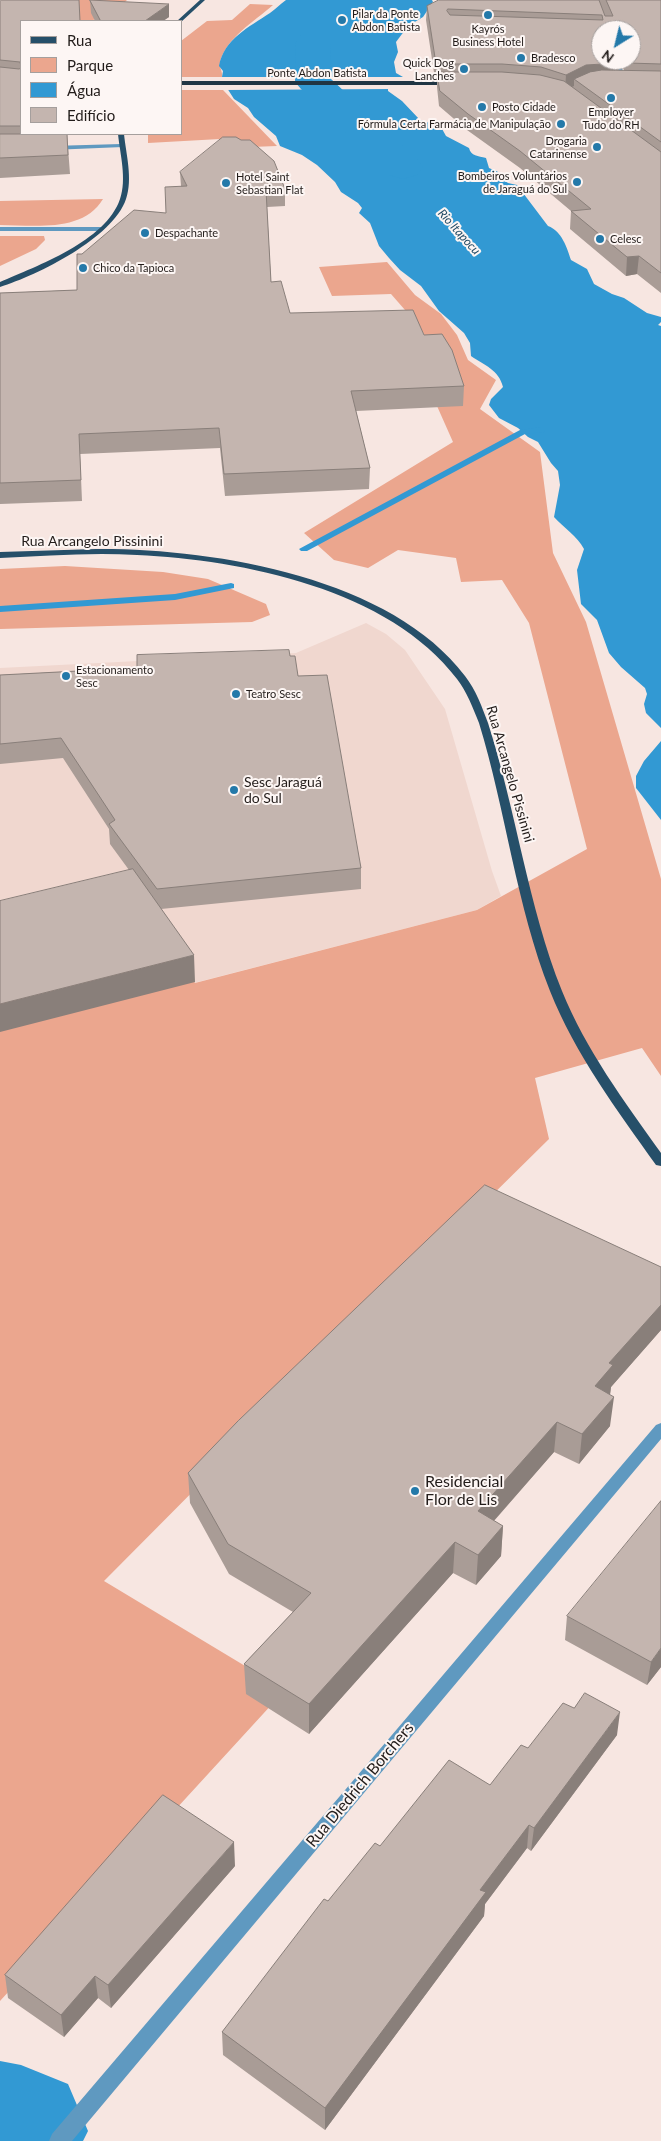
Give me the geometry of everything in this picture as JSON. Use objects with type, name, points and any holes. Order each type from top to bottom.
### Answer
[{"type":"highway","name":"Ponte Abdon Batista","points":[[182,83],[462,83]]},
{"type":"highway","points":[[616,83],[633,83]]},
{"type":"main road","points":[[180,20],[203,0]]},
{"type":"main road","points":[[0,285],[74,249],[101,229],[118,211],[123,199],[125,178],[121,135]]},
{"type":"main road","name":"Rua Arcangelo Pissinini","points":[[0,555],[109,552],[156,553],[201,558],[250,567],[337,592],[375,608],[403,624],[448,661],[462,678],[479,709],[513,832],[546,963],[560,1000],[576,1037],[598,1075],[661,1162]]},
{"type":"street","points":[[620,70],[624,83]]},
{"type":"street","points":[[47,148],[122,146]]},
{"type":"street","points":[[0,229],[101,229]]},
{"type":"street","name":"Rua Diedrich Borchers","points":[[60,2141],[661,1429]]},
{"type":"shaded area","name":"Sesc Jaraguá do Sul","points":[[366,623],[386,634],[405,650],[445,709],[501,896],[477,910],[0,1033],[0,668],[296,653]]},
{"type":"green space","points":[[46,0],[127,0],[116,10],[93,20],[20,20],[0,26]]},
{"type":"green space","points":[[250,4],[273,5],[242,30],[228,45],[220,62],[222,77],[182,77],[182,40],[207,21],[232,20]]},
{"type":"green space","points":[[182,90],[223,90],[277,146],[225,148],[220,139],[148,143],[148,135],[182,135]]},
{"type":"green space","points":[[103,199],[94,210],[70,222],[42,226],[0,225],[0,201]]},
{"type":"green space","points":[[0,236],[44,236],[45,240],[36,249],[0,266]]},
{"type":"green space","points":[[387,262],[415,295],[441,314],[457,335],[468,360],[496,380],[480,409],[540,452],[553,553],[586,622],[661,879],[661,1076],[642,1048],[535,1078],[549,1139],[104,1581],[285,1690],[0,2001],[0,928],[132,895],[195,983],[477,910],[587,849],[529,623],[502,580],[461,582],[456,558],[398,550],[368,568],[334,560],[304,533],[453,442],[437,406],[450,379],[419,326],[391,294],[332,296],[319,267]]},
{"type":"green space","points":[[65,566],[163,572],[208,579],[266,604],[270,615],[252,622],[0,629],[0,569]]},
{"type":"water","points":[[286,0],[432,0],[433,2],[423,17],[408,26],[396,42],[398,52],[394,62],[396,73],[403,77],[222,77],[223,71],[219,66],[226,48],[238,35]]},
{"type":"water","points":[[227,88],[388,89],[420,120],[441,127],[446,136],[469,148],[473,154],[486,158],[489,168],[505,175],[502,179],[517,185],[548,226],[553,228],[560,236],[566,245],[571,260],[587,269],[594,284],[624,298],[647,313],[661,317],[661,322],[658,325],[661,326],[661,728],[646,713],[644,704],[647,694],[645,688],[621,667],[609,653],[597,620],[581,604],[577,570],[584,549],[574,536],[554,517],[560,485],[558,471],[538,442],[499,418],[489,405],[491,399],[503,387],[498,376],[490,368],[471,356],[470,343],[464,333],[439,311],[421,286],[400,270],[379,246],[370,223],[359,213],[362,208],[358,203],[341,192],[335,182],[317,165],[302,155],[280,146],[276,136],[254,117],[248,108],[234,99]]},
{"type":"water","points":[[661,741],[661,820],[636,788],[636,776],[644,761]]},
{"type":"pier","points":[[219,78],[405,78],[403,80],[222,80]]},
{"type":"pier","points":[[227,86],[388,86],[391,89],[225,90]]},
{"type":"building","points":[[79,0],[80,20],[20,20],[20,62],[0,60],[0,1]]},
{"type":"building","points":[[90,0],[169,4],[146,20],[100,20]]},
{"type":"building","points":[[439,0],[599,0],[605,16],[613,16],[606,0],[661,0],[661,64],[641,63],[641,20],[603,20],[591,20],[591,65],[586,65],[566,75],[541,67],[502,64],[436,64],[427,6]],"holes":[[[448,9],[602,15],[603,20],[450,15],[447,11]]]},
{"type":"building","points":[[0,67],[20,68],[20,126],[0,126]]},
{"type":"building","points":[[602,70],[661,71],[661,142],[574,79],[590,72]]},
{"type":"building","points":[[437,72],[502,72],[540,75],[564,81],[661,152],[661,273],[639,256],[627,257],[571,211],[591,209],[520,151],[468,114],[440,91]]},
{"type":"building","points":[[0,134],[67,135],[68,155],[0,158]]},
{"type":"building","points":[[223,137],[250,140],[274,161],[285,189],[266,190],[271,282],[281,281],[290,313],[413,310],[424,335],[442,334],[452,350],[464,386],[351,391],[370,468],[224,474],[219,428],[79,434],[81,480],[0,483],[0,293],[77,290],[77,254],[82,254],[134,210],[166,213],[165,187],[187,186],[180,172]]},
{"type":"building","points":[[289,650],[290,656],[295,656],[298,676],[327,675],[361,868],[157,889],[109,824],[115,820],[61,738],[0,744],[0,675],[137,668],[137,655]]},
{"type":"building","points":[[133,869],[194,955],[0,1004],[0,901]]},
{"type":"building","points":[[485,1185],[661,1267],[661,1305],[609,1363],[613,1365],[595,1386],[614,1397],[582,1434],[557,1422],[478,1511],[503,1526],[478,1555],[455,1542],[309,1704],[244,1664],[311,1593],[228,1544],[188,1473],[238,1421]]},
{"type":"building","points":[[661,1501],[661,1648],[651,1662],[567,1616]]},
{"type":"building","points":[[585,1693],[620,1712],[534,1828],[529,1825],[480,1890],[486,1892],[325,2108],[222,2032],[324,1899],[328,1901],[375,1843],[380,1846],[449,1760],[490,1785],[521,1745],[528,1748],[563,1703],[574,1708]]},
{"type":"building","points":[[163,1795],[234,1842],[108,1985],[95,1976],[61,2015],[5,1975]]},
{"type":"waterway","name":"Rio Itapocu","points":[[356,0],[313,42],[313,82],[403,167]]},
{"type":"waterway","points":[[304,549],[523,432],[541,430]]},
{"type":"waterway","points":[[0,609],[175,597],[231,586]]},
{"type":"waterway","points":[[0,2127],[21,2131]]},
{"type":"place","name":"Kayrós Business Hotel","points":[[488,15]]},
{"type":"place","name":"Pilar da Ponte Abdon Batista","points":[[342,20]]},
{"type":"place","name":"Bradesco","points":[[521,58]]},
{"type":"place","name":"Quick Dog Lanches","points":[[464,69]]},
{"type":"place","name":"Employer Tudo do RH","points":[[611,98]]},
{"type":"place","name":"Posto Cidade","points":[[482,107]]},
{"type":"place","name":"Fórmula Certa Farmácia de Manipulação","points":[[561,124]]},
{"type":"place","name":"Drogaria Catarinense","points":[[597,147]]},
{"type":"place","name":"Bombeiros Voluntários de Jaraguá do Sul","points":[[577,182]]},
{"type":"place","name":"Hotel Saint Sebastian Flat","points":[[226,183]]},
{"type":"place","name":"Despachante","points":[[145,233]]},
{"type":"place","name":"Celesc","points":[[600,239]]},
{"type":"place","name":"Chico da Tapioca","points":[[83,268]]},
{"type":"place","name":"Estacionamento Sesc","points":[[66,676]]},
{"type":"place","name":"Teatro Sesc","points":[[236,694]]},
{"type":"place","name":"Sesc Jaraguá do Sul","points":[[234,790]]},
{"type":"place","name":"Residencial Flor de Lis","points":[[415,1491]]}]
